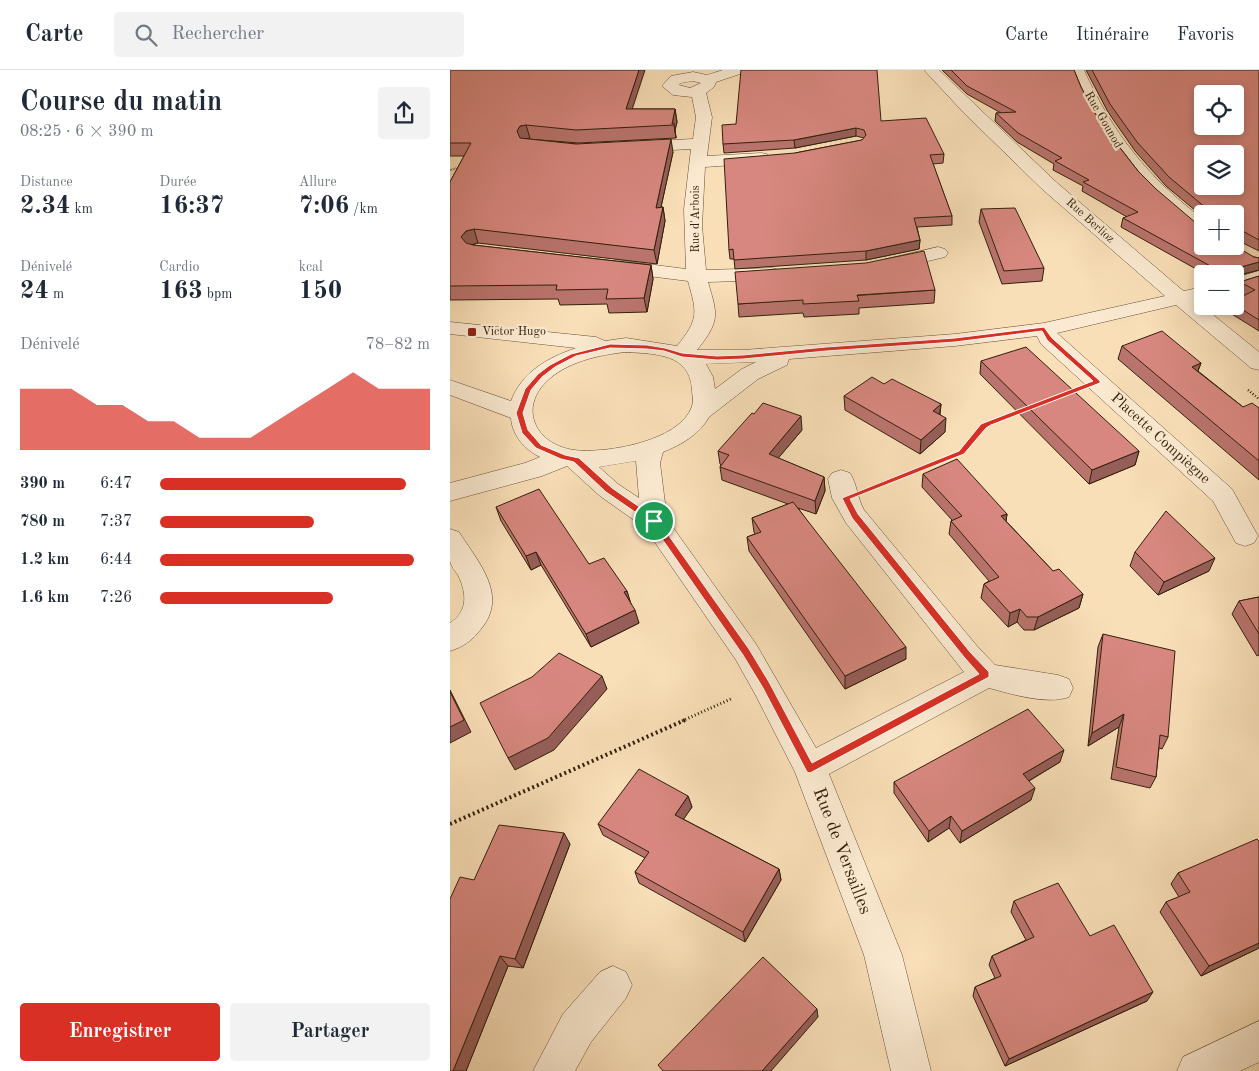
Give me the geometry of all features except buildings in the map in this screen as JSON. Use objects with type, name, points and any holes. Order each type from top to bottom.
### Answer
[{"type":"street","points":[[678,73],[670,86],[680,92],[702,86],[738,70]]},
{"type":"street","name":"Rue Berlioz","points":[[931,70],[977,120],[1180,300],[1259,362]]},
{"type":"street","name":"Rue Gounod","points":[[1077,70],[1090,100],[1122,153],[1137,171],[1194,221]]},
{"type":"street","name":"Rue d'Arbois","points":[[682,355],[704,323],[706,312],[697,276],[693,234],[693,200],[706,114],[702,86]]},
{"type":"street","points":[[616,148],[776,157]]},
{"type":"street","points":[[873,267],[938,252]]},
{"type":"street","name":"Rue d'Arbois","points":[[598,264],[697,276],[734,277],[791,273]]},
{"type":"street","points":[[1244,281],[1259,276]]},
{"type":"street","points":[[450,328],[472,332],[610,346],[647,347],[682,355],[717,358],[955,340],[1044,329],[1194,296]]},
{"type":"street","name":"Placette Compiègne","points":[[1044,329],[1050,339],[1223,496],[1245,536]]},
{"type":"street","points":[[570,458],[539,446],[530,439],[525,431],[520,413],[528,389],[552,366],[574,355],[610,346]]},
{"type":"street","points":[[450,492],[570,458],[610,459],[652,449],[676,436],[700,412],[750,374],[796,352]]},
{"type":"street","points":[[682,355],[695,364],[705,387],[705,399],[700,412]]},
{"type":"street","points":[[450,386],[520,413]]},
{"type":"street","name":"Rue de Versailles","points":[[652,449],[648,462],[654,521]]},
{"type":"street","name":"Rue de Versailles","points":[[570,458],[609,490],[654,521],[746,652],[766,685],[810,768],[883,955],[911,1071]]},
{"type":"street","points":[[843,489],[855,516],[967,655],[986,675],[1008,681],[1058,688]]},
{"type":"street","points":[[450,539],[480,591],[480,607],[474,619],[464,631],[450,639]]},
{"type":"street","points":[[810,768],[986,675]]},
{"type":"street","points":[[553,1071],[577,1028],[613,985]]},
{"type":"street","points":[[1197,1071],[1259,1041]]},
{"type":"path","points":[[450,170],[468,166]]},
{"type":"path","points":[[843,489],[961,453],[983,426],[1025,409]]},
{"type":"path","points":[[450,824],[727,700],[766,685]]},
{"type":"place","name":"Victor Hugo","points":[[472,332]]},
{"type":"route","points":[[1044,329],[1050,339],[1098,382],[988,423],[983,426],[961,453],[846,498],[855,516],[967,655],[986,675],[810,768],[766,685],[746,652],[654,521],[609,490],[576,460],[563,457],[539,446],[530,439],[525,431],[520,413],[523,400],[528,389],[552,366],[574,355],[610,346],[647,347],[682,355],[717,358],[743,357],[955,340],[1044,329]]}]
